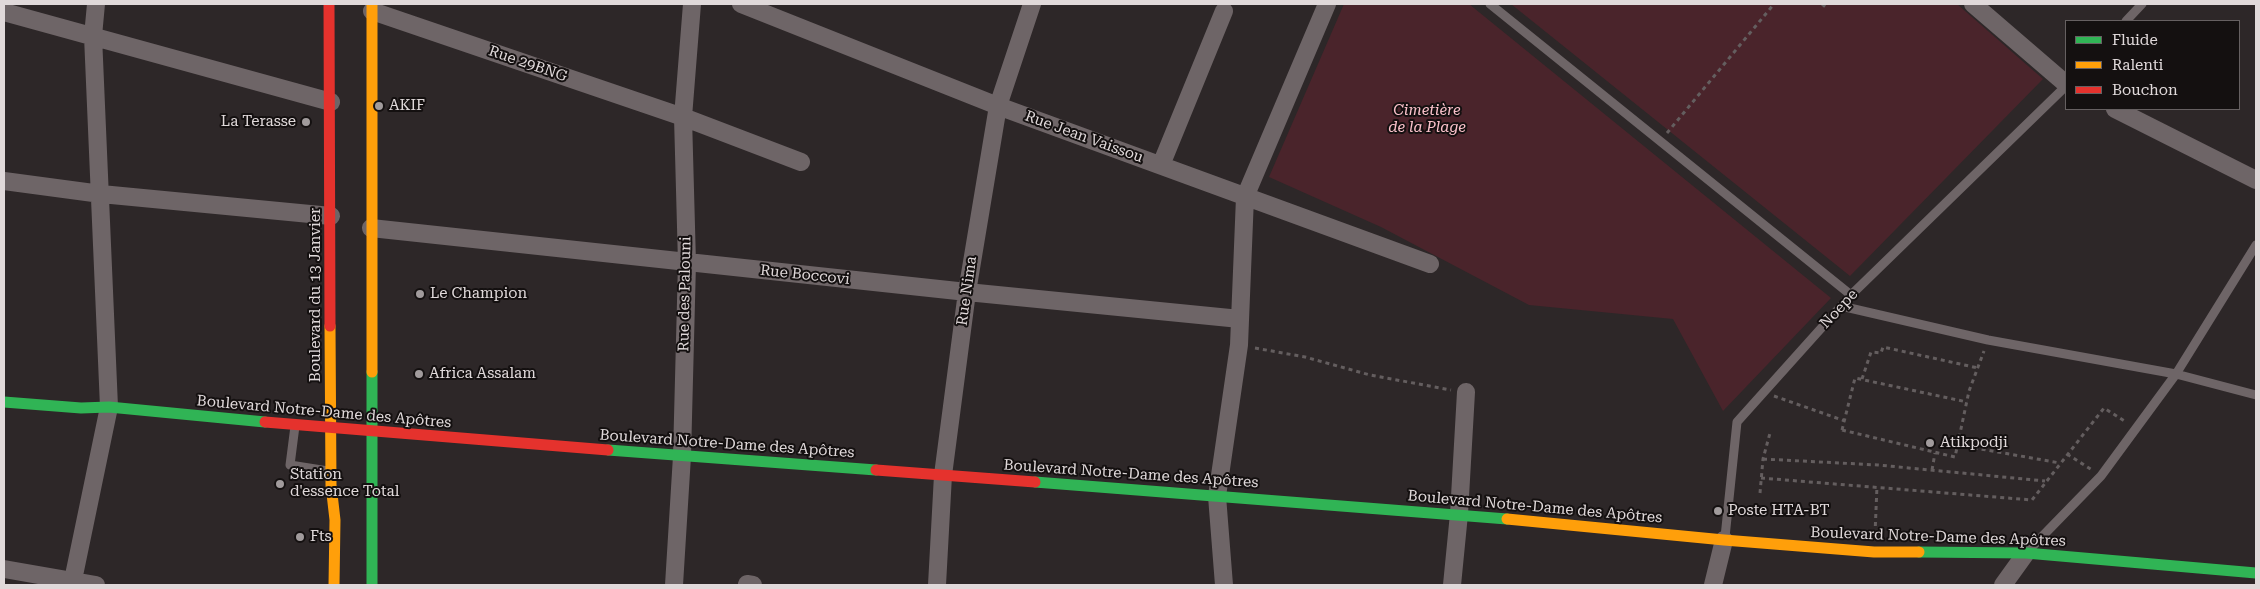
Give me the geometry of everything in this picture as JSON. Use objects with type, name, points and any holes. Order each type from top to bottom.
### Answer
[{"type":"main road","name":"Boulevard du 13 Janvier","points":[[329,4],[331,102],[330,429],[335,520],[334,585]]},
{"type":"main road","points":[[372,7],[372,585]]},
{"type":"main road","name":"Boulevard Notre-Dame des Apôtres","points":[[4,402],[81,408],[108,407],[330,429],[1459,514],[1724,540],[1874,552],[2026,553],[2256,574]]},
{"type":"street","points":[[72,583],[108,407],[94,36],[96,4]]},
{"type":"street","name":"Rue des Palouni","points":[[674,585],[682,456],[687,263],[683,117],[692,4]]},
{"type":"street","name":"Rue Jean Vaissou","points":[[740,4],[998,106],[1430,264]]},
{"type":"street","name":"Rue Nima","points":[[937,585],[943,475],[966,292],[998,106],[1032,4]]},
{"type":"street","points":[[1224,585],[1217,496],[1239,345],[1245,197],[1327,4]]},
{"type":"street","points":[[1973,4],[2065,84]]},
{"type":"street","name":"Rue 29BNG","points":[[372,7],[683,117],[801,162]]},
{"type":"street","points":[[1161,166],[1224,11]]},
{"type":"street","points":[[4,12],[331,102]]},
{"type":"street","points":[[2117,110],[2256,180]]},
{"type":"street","points":[[4,181],[101,194],[331,216]]},
{"type":"street","name":"Rue Boccovi","points":[[371,228],[687,263],[1240,319]]},
{"type":"street","points":[[1452,585],[1459,514],[1466,392]]},
{"type":"street","name":"Noepe","points":[[1713,585],[1724,540]]},
{"type":"street","points":[[2003,585],[2026,553]]},
{"type":"street","points":[[4,570],[72,583],[96,585]]},
{"type":"lane","points":[[1490,4],[1851,296]]},
{"type":"lane","points":[[2127,20],[2142,4]]},
{"type":"lane","name":"Noepe","points":[[1724,540],[1737,422],[1841,306],[2065,86]]},
{"type":"lane","points":[[2026,553],[2101,476],[2176,374],[2256,245]]},
{"type":"lane","points":[[1841,306],[1988,340],[2176,374],[2256,395]]},
{"type":"lane","points":[[295,426],[290,465],[331,471]]},
{"type":"path","points":[[1660,141],[1774,4]]},
{"type":"path","points":[[1822,4],[1828,9]]},
{"type":"path","points":[[1967,402],[1855,378],[1842,430],[1955,458],[1967,402],[1988,340]]},
{"type":"path","points":[[1239,345],[1305,357],[1370,375],[1466,392]]},
{"type":"path","points":[[1862,379],[1871,352],[1882,353],[1884,347],[1978,368]]},
{"type":"path","points":[[1768,394],[1845,421]]},
{"type":"path","points":[[1762,478],[2032,500],[2067,454],[2074,449],[2104,408],[2135,428]]},
{"type":"path","points":[[1760,494],[1763,459],[1770,433]]},
{"type":"path","points":[[1958,445],[2060,463]]},
{"type":"path","points":[[1932,470],[1935,453]]},
{"type":"path","points":[[2067,454],[2101,476]]},
{"type":"path","points":[[1763,459],[1932,470],[2046,481]]},
{"type":"path","points":[[1874,552],[1877,486]]},
{"type":"green space","name":"Cimetière de la Plage","points":[[1344,4],[1469,4],[1831,298],[1723,411],[1673,319],[1529,305],[1381,227],[1269,177]]},
{"type":"green space","points":[[1511,4],[1957,4],[2043,79],[1850,276]]},
{"type":"traffic: fast","points":[[372,372],[372,585]]},
{"type":"traffic: fast","points":[[4,402],[81,408],[109,407],[265,422]]},
{"type":"traffic: fast","points":[[608,450],[876,470]]},
{"type":"traffic: fast","points":[[1035,482],[1507,519]]},
{"type":"traffic: fast","points":[[1919,552],[2026,553],[2256,573]]},
{"type":"traffic: slow","points":[[372,4],[372,372]]},
{"type":"traffic: slow","points":[[330,326],[331,485],[335,520],[334,585]]},
{"type":"traffic: slow","points":[[1507,519],[1724,540],[1874,552],[1919,552]]},
{"type":"traffic: jam","points":[[329,4],[330,326]]},
{"type":"traffic: jam","points":[[265,422],[608,450]]},
{"type":"traffic: jam","points":[[876,470],[1035,482]]},
{"type":"place","name":"AKIF","points":[[379,106]]},
{"type":"place","name":"La Terasse","points":[[306,122]]},
{"type":"place","name":"Le Champion","points":[[420,294]]},
{"type":"place","name":"Africa Assalam","points":[[419,374]]},
{"type":"place","name":"Atikpodji","points":[[1930,443]]},
{"type":"place","name":"Station d'essence Total","points":[[280,484]]},
{"type":"place","name":"Poste HTA-BT","points":[[1718,511]]},
{"type":"place","name":"Fts","points":[[300,537]]}]
